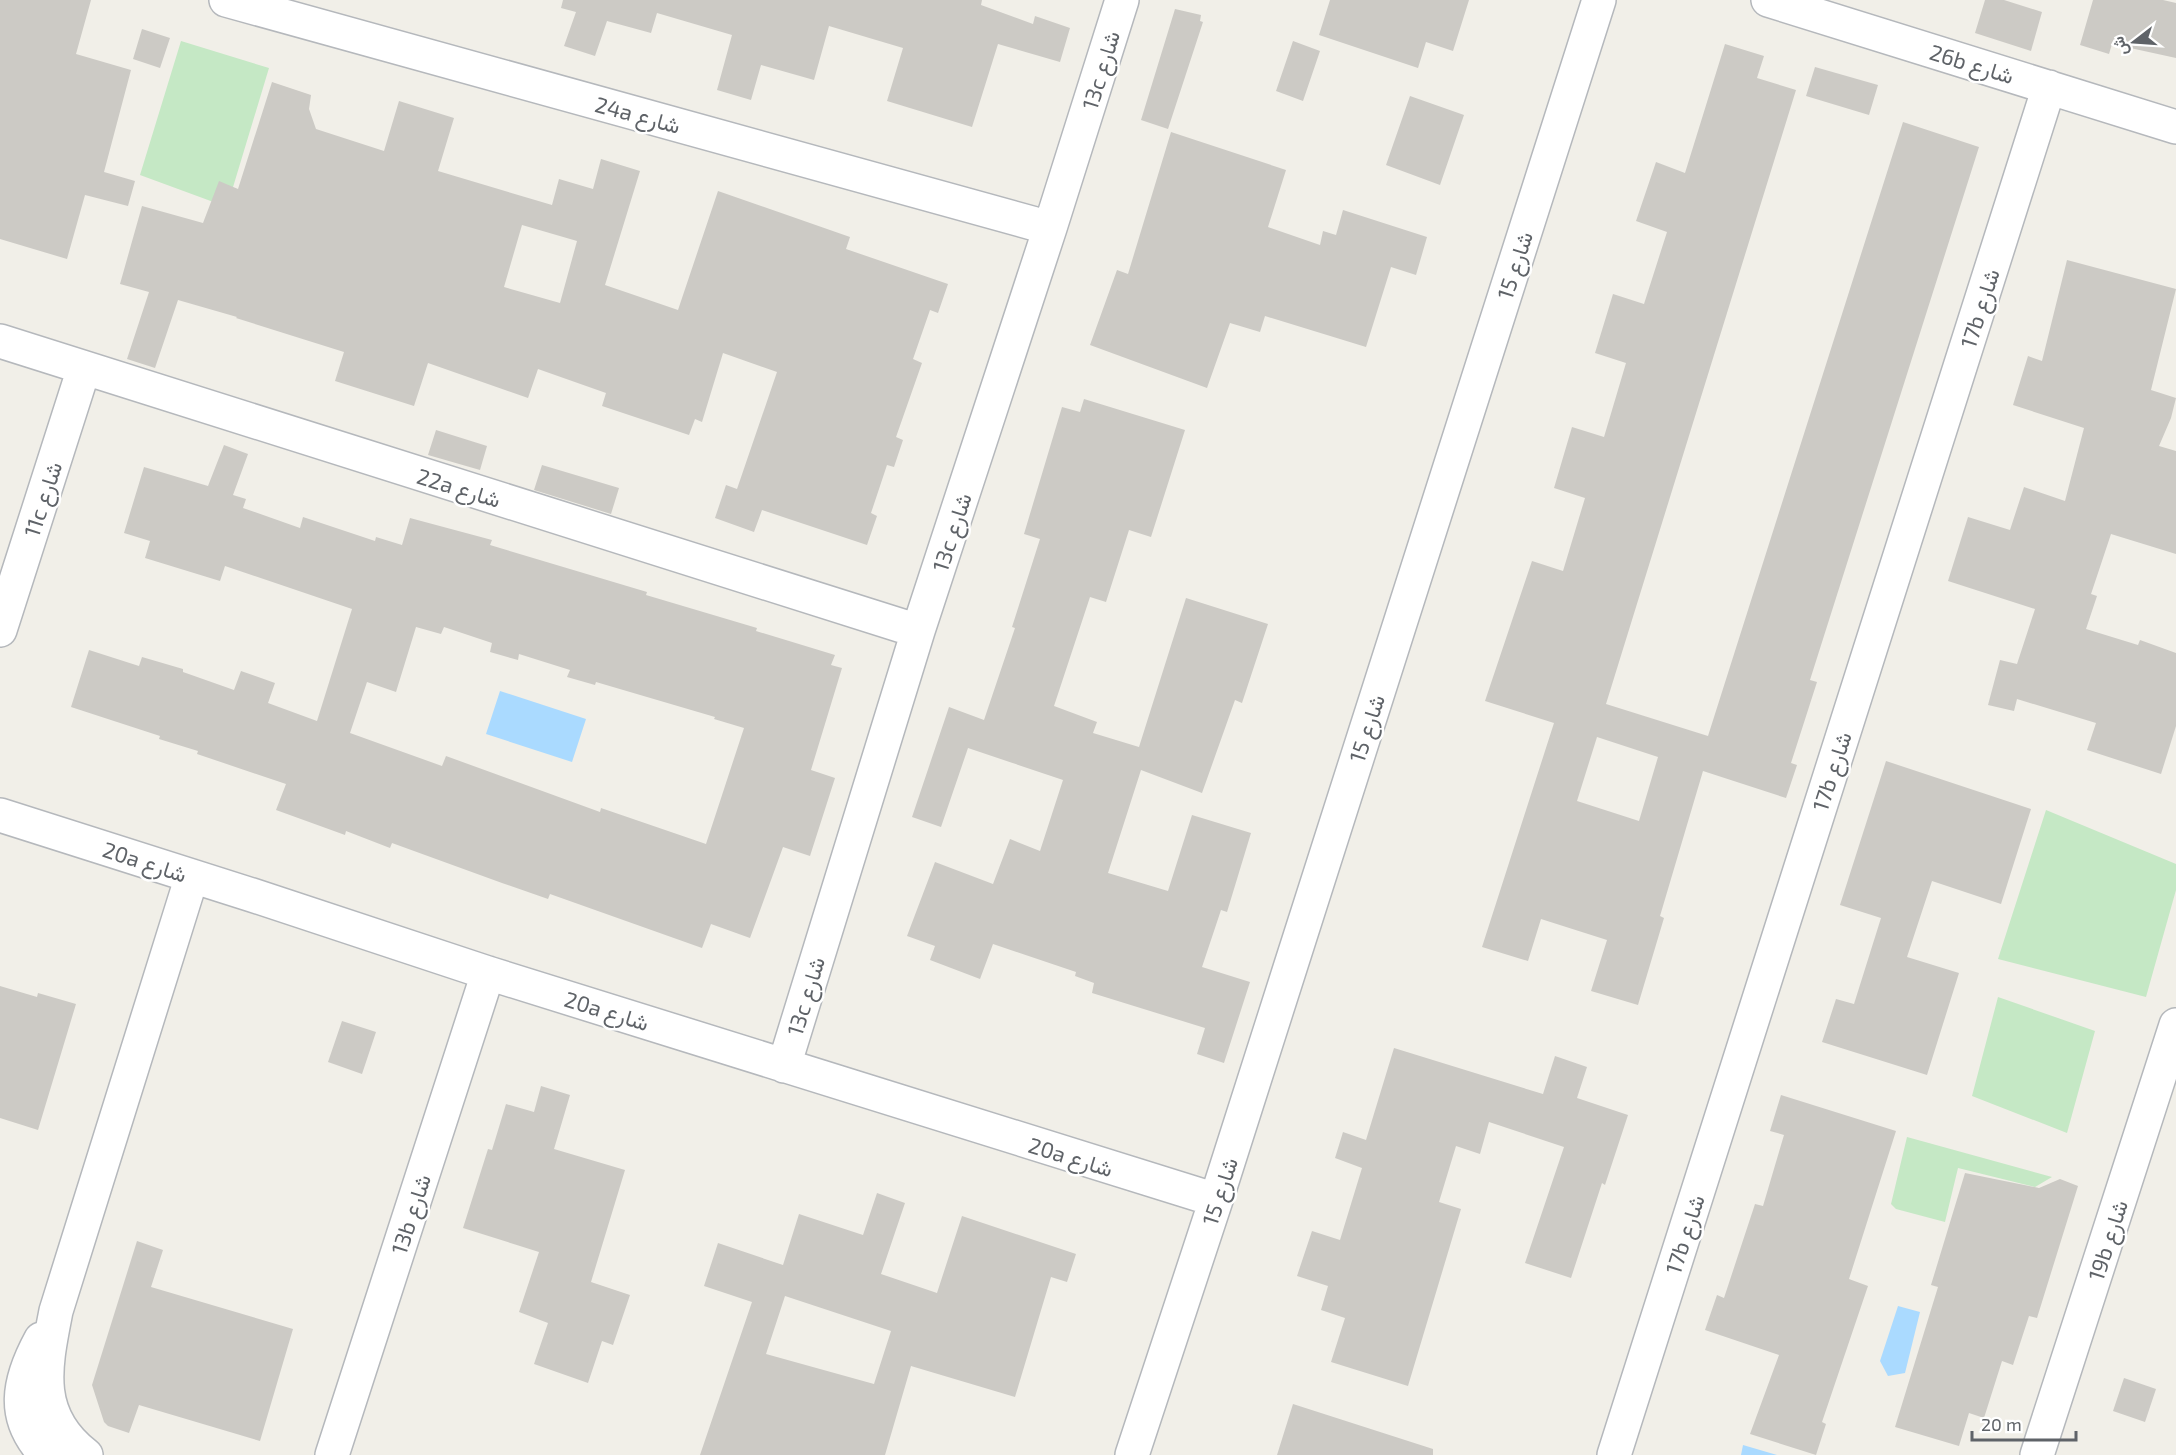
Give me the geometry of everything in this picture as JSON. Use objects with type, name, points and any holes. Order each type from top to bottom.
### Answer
[{"type":"street","name":"24a شارع","points":[[226,0],[1050,228]]},
{"type":"street","name":"13c شارع","points":[[784,1066],[918,631],[1122,0]]},
{"type":"street","name":"شارع 15","points":[[1132,1455],[1216,1200],[1599,0]]},
{"type":"street","name":"26b شارع","points":[[1768,0],[2176,127]]},
{"type":"street","name":"17b شارع","points":[[1614,1455],[2049,87]]},
{"type":"street","name":"22a شارع","points":[[0,341],[918,631]]},
{"type":"street","name":"11c شارع","points":[[0,630],[84,368]]},
{"type":"street","name":"20a شارع","points":[[0,815],[488,973],[1216,1200]]},
{"type":"street","points":[[86,1455],[66,1436],[57,1421],[46,1388],[46,1370],[56,1311],[192,876]]},
{"type":"street","name":"13b شارع","points":[[332,1455],[488,973]]},
{"type":"street","name":"19b شارع","points":[[2037,1455],[2176,1024]]},
{"type":"street","points":[[46,1455],[29,1433],[23,1418],[22,1386],[31,1357],[56,1311]]},
{"type":"green space","points":[[181,41],[269,68],[227,207],[140,175]]},
{"type":"green space","points":[[2046,810],[2176,864],[2176,890],[2146,997],[1998,959]]},
{"type":"green space","points":[[1998,997],[2095,1031],[2067,1133],[1972,1096]]},
{"type":"green space","points":[[1907,1137],[2052,1177],[2035,1187],[1958,1168],[1945,1222],[1896,1209],[1891,1204]]},
{"type":"water","points":[[500,691],[586,719],[572,762],[486,734]]},
{"type":"water","points":[[1898,1306],[1920,1312],[1905,1373],[1888,1376],[1880,1361]]},
{"type":"water","points":[[1743,1445],[1777,1455],[1741,1455]]},
{"type":"building","points":[[0,0],[91,0],[76,54],[131,70],[104,172],[135,181],[128,206],[85,195],[67,259],[0,239]]},
{"type":"building","points":[[563,0],[982,0],[981,5],[1033,24],[1035,16],[1070,28],[1060,62],[998,44],[972,127],[887,101],[903,48],[829,26],[814,80],[761,65],[751,100],[717,90],[732,35],[657,13],[651,33],[607,21],[595,56],[564,46],[576,12],[561,8]]},
{"type":"building","points":[[1330,0],[1469,0],[1453,51],[1426,42],[1418,68],[1319,35]]},
{"type":"building","points":[[1985,0],[2004,0],[2042,12],[2031,51],[1975,33]]},
{"type":"building","points":[[2093,0],[2163,0],[2176,3],[2176,58],[2112,44],[2109,54],[2080,45]]},
{"type":"building","points":[[1175,9],[1201,15],[1200,21],[1203,22],[1168,129],[1141,120]]},
{"type":"building","points":[[142,29],[170,38],[160,68],[133,59]]},
{"type":"building","points":[[1293,41],[1320,51],[1303,101],[1276,91]]},
{"type":"building","points":[[1725,44],[1764,56],[1757,78],[1796,90],[1606,704],[1708,736],[1903,122],[1979,147],[1810,680],[1817,682],[1791,763],[1797,765],[1786,798],[1703,771],[1660,916],[1664,918],[1638,1005],[1591,991],[1607,940],[1541,919],[1528,961],[1482,947],[1554,723],[1485,701],[1532,561],[1563,571],[1585,498],[1554,488],[1572,427],[1604,437],[1626,363],[1595,353],[1613,294],[1644,304],[1667,232],[1636,221],[1656,162],[1685,173]],"holes":[[[1597,737],[1658,757],[1639,821],[1577,801]]]},
{"type":"building","points":[[1815,67],[1878,85],[1869,115],[1806,96]]},
{"type":"building","points":[[272,82],[311,95],[309,109],[316,129],[384,151],[399,101],[454,118],[438,171],[552,205],[559,179],[593,189],[601,159],[640,171],[605,285],[678,310],[718,191],[850,237],[846,249],[948,284],[938,313],[930,310],[913,359],[922,363],[896,437],[903,440],[894,467],[887,465],[871,513],[877,516],[867,545],[762,510],[754,532],[715,518],[726,485],[737,489],[777,372],[723,353],[702,422],[695,419],[689,435],[602,406],[606,393],[538,369],[528,398],[428,363],[414,406],[335,381],[344,352],[178,300],[155,368],[127,359],[149,292],[120,284],[142,206],[203,223],[219,181],[238,189]],"holes":[[[522,225],[577,241],[560,303],[504,287]]]},
{"type":"building","points":[[1410,96],[1464,115],[1440,185],[1386,165]]},
{"type":"building","points":[[1171,132],[1286,170],[1268,227],[1320,245],[1323,231],[1336,235],[1343,210],[1427,237],[1416,275],[1391,267],[1366,347],[1265,316],[1260,332],[1230,323],[1207,388],[1090,345],[1117,270],[1128,274]]},
{"type":"building","points":[[2067,260],[2176,289],[2151,390],[2176,398],[2171,418],[2159,446],[2176,451],[2176,554],[2111,534],[2091,594],[2097,596],[2086,629],[2138,645],[2140,640],[2176,653],[2176,726],[2161,774],[2087,750],[2096,723],[2017,699],[2014,711],[1988,705],[2000,660],[2017,664],[2035,609],[1948,581],[1968,517],[2010,530],[2024,487],[2065,501],[2084,428],[2013,405],[2028,356],[2042,361]]},
{"type":"building","points":[[1084,399],[1185,430],[1151,537],[1129,530],[1106,602],[1090,597],[1054,706],[1097,722],[1093,733],[1139,747],[1186,598],[1268,624],[1242,703],[1235,700],[1202,793],[1141,770],[1108,873],[1168,891],[1192,815],[1251,833],[1227,912],[1221,910],[1202,967],[1250,982],[1224,1063],[1197,1054],[1205,1028],[1092,993],[1094,983],[1075,976],[1076,972],[993,944],[980,979],[930,960],[935,946],[907,936],[935,862],[993,884],[1010,839],[1040,851],[1063,780],[968,748],[941,827],[912,817],[949,707],[984,720],[1015,628],[1012,627],[1040,539],[1024,534],[1062,407],[1080,412]]},
{"type":"building","points":[[436,430],[487,446],[480,470],[428,455]]},
{"type":"building","points":[[224,445],[248,454],[233,495],[246,499],[243,508],[300,528],[303,517],[375,541],[376,537],[402,545],[410,518],[492,540],[490,545],[647,592],[646,595],[757,628],[756,631],[835,655],[831,665],[842,668],[811,770],[835,778],[810,856],[783,847],[750,938],[711,924],[702,948],[550,894],[548,899],[392,843],[390,848],[346,831],[345,835],[276,810],[286,784],[197,754],[198,751],[159,739],[160,736],[71,707],[89,650],[139,666],[142,657],[183,669],[183,672],[234,690],[241,671],[275,683],[268,703],[317,721],[352,609],[225,566],[220,581],[145,558],[150,541],[124,533],[144,467],[208,486]],"holes":[[[416,627],[441,634],[444,627],[492,643],[490,652],[518,660],[519,654],[570,670],[567,677],[595,685],[596,682],[715,717],[714,719],[744,728],[706,844],[601,808],[600,812],[446,756],[442,766],[350,733],[367,682],[396,692]]]},
{"type":"building","points":[[542,465],[619,488],[611,514],[534,490]]},
{"type":"building","points":[[1886,761],[2031,809],[2001,904],[1932,881],[1907,957],[1959,973],[1927,1075],[1822,1042],[1836,999],[1854,1004],[1881,918],[1840,905]]},
{"type":"building","points":[[0,986],[37,997],[38,993],[76,1004],[38,1130],[0,1118]]},
{"type":"building","points":[[342,1021],[376,1032],[362,1074],[328,1062]]},
{"type":"building","points":[[1394,1048],[1543,1094],[1555,1056],[1587,1067],[1577,1098],[1628,1115],[1605,1185],[1602,1183],[1571,1278],[1525,1263],[1564,1147],[1489,1122],[1480,1154],[1456,1146],[1439,1202],[1461,1209],[1408,1386],[1331,1362],[1345,1318],[1321,1310],[1328,1286],[1297,1276],[1312,1231],[1340,1240],[1362,1168],[1335,1158],[1343,1132],[1366,1140]]},
{"type":"building","points":[[541,1086],[570,1095],[554,1149],[625,1170],[591,1282],[630,1295],[613,1345],[602,1341],[588,1383],[534,1364],[548,1323],[519,1312],[539,1252],[463,1228],[488,1149],[492,1150],[506,1104],[534,1112]]},
{"type":"building","points":[[1781,1095],[1896,1131],[1849,1279],[1868,1286],[1822,1422],[1826,1424],[1816,1455],[1750,1434],[1779,1355],[1705,1330],[1717,1295],[1724,1298],[1755,1204],[1763,1206],[1784,1135],[1770,1131]]},
{"type":"building","points":[[1965,1173],[2039,1188],[2060,1179],[2078,1186],[2037,1318],[2029,1316],[2013,1365],[2002,1361],[1984,1418],[1969,1413],[1959,1446],[1895,1427],[1938,1287],[1931,1285]]},
{"type":"building","points":[[877,1193],[905,1203],[881,1274],[937,1293],[962,1216],[1076,1254],[1067,1282],[1051,1277],[1015,1397],[911,1366],[885,1455],[700,1455],[752,1302],[704,1286],[718,1243],[783,1265],[799,1214],[863,1235]],"holes":[[[785,1296],[891,1331],[874,1384],[766,1354]]]},
{"type":"building","points":[[137,1241],[163,1250],[151,1287],[293,1329],[260,1441],[139,1405],[129,1433],[108,1426],[104,1422],[92,1385]]},
{"type":"building","points":[[2124,1378],[2156,1389],[2145,1422],[2113,1411]]},
{"type":"building","points":[[1293,1404],[1433,1449],[1433,1455],[1277,1455]]}]
